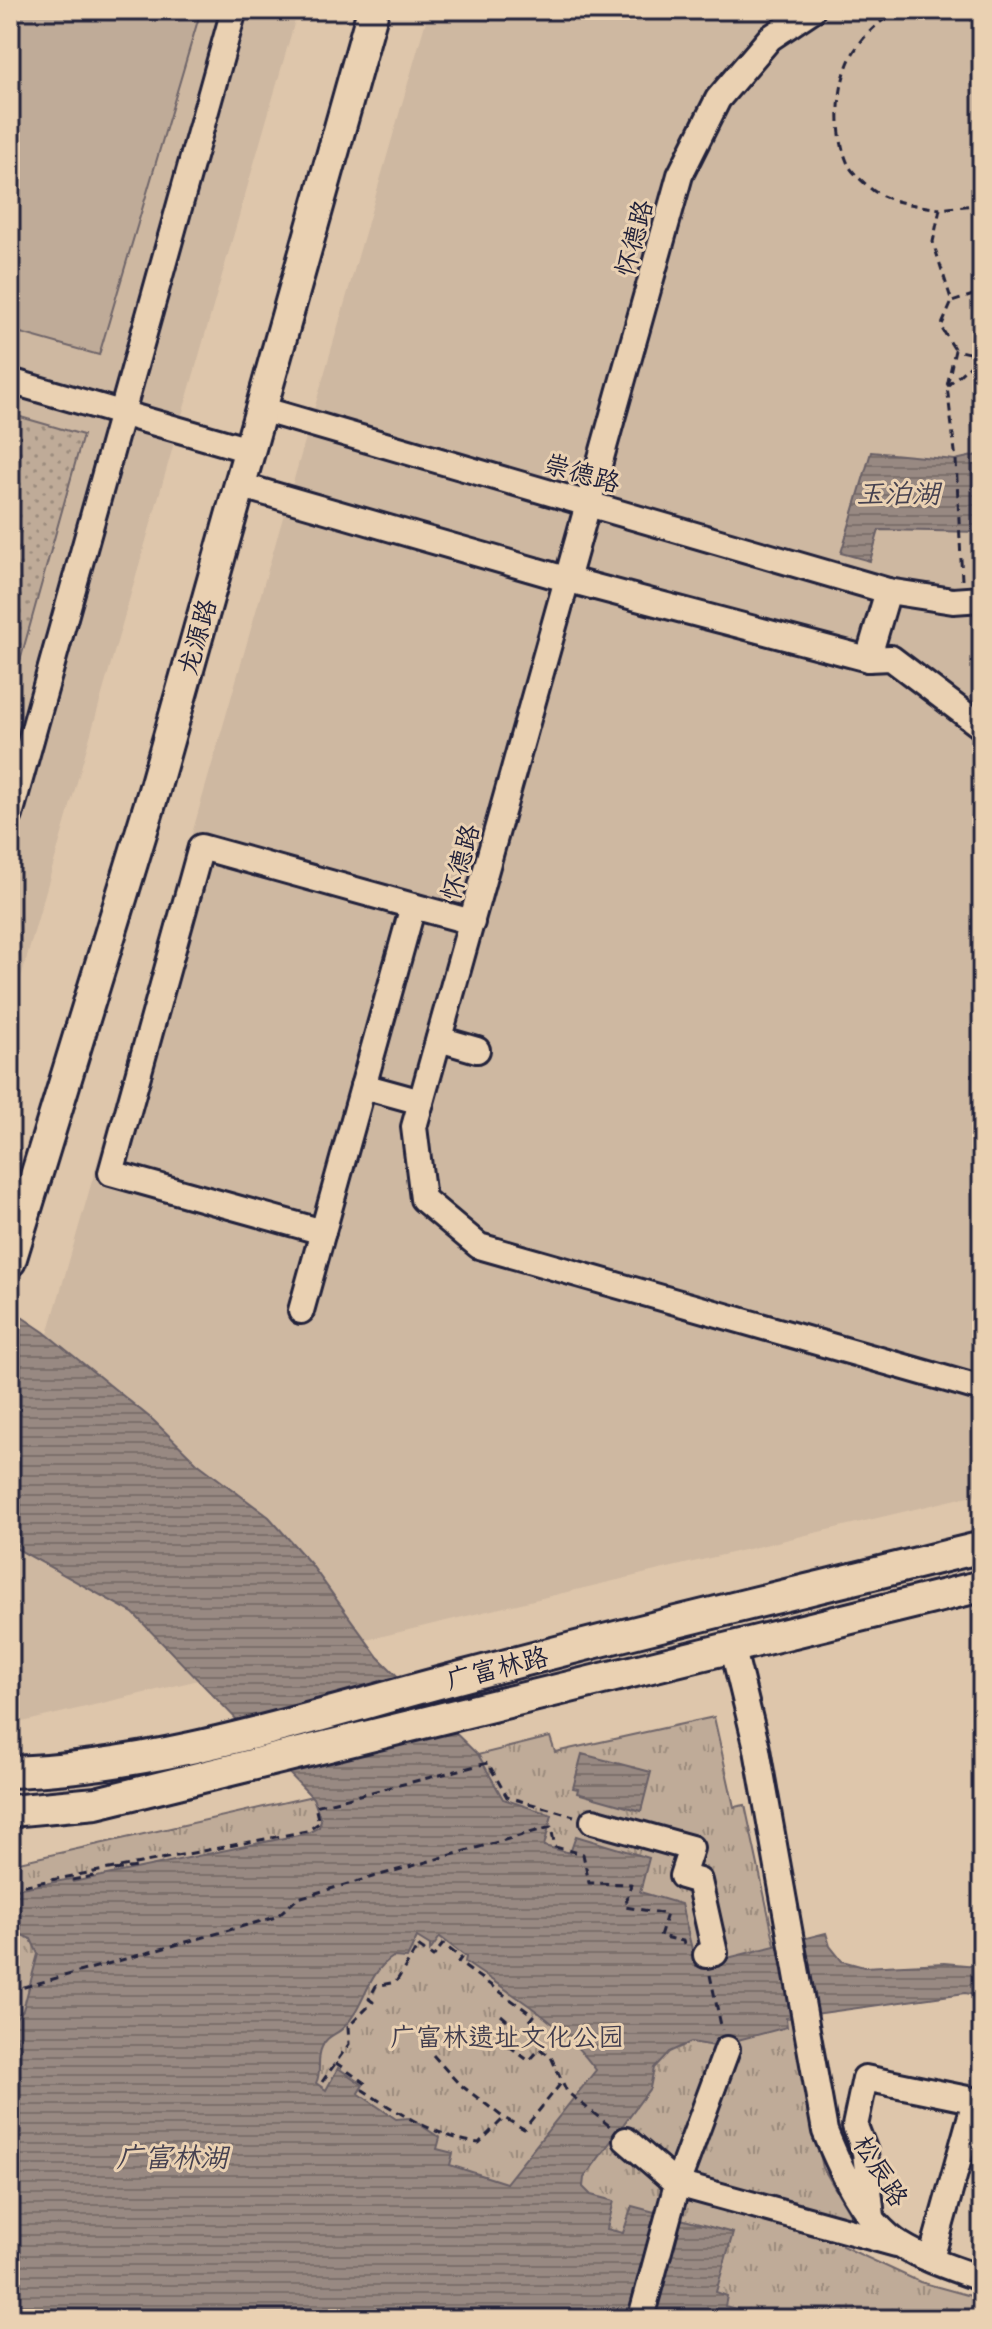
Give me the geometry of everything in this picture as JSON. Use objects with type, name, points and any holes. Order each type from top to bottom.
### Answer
[{"type":"main road","name":"龙源路","points":[[10,1261],[153,794],[373,10]]},
{"type":"main road","name":"广富林路","points":[[10,1772],[56,1771],[170,1754],[982,1547]]},
{"type":"main road","name":"广富林路","points":[[10,1811],[96,1803],[982,1586]]},
{"type":"street","points":[[10,815],[234,10]]},
{"type":"street","name":"怀德路","points":[[812,10],[770,38],[718,99],[680,175],[414,1127],[423,1199],[479,1246],[982,1389]]},
{"type":"street","points":[[10,381],[249,450]]},
{"type":"street","name":"崇德路","points":[[261,409],[888,591],[973,600]]},
{"type":"street","points":[[239,485],[569,580],[868,659],[891,658],[982,727]]},
{"type":"street","points":[[868,659],[888,591]]},
{"type":"street","points":[[323,1232],[111,1173],[201,847],[472,922]]},
{"type":"street","points":[[301,1311],[413,906]]},
{"type":"street","points":[[439,1039],[477,1050]]},
{"type":"street","points":[[363,1086],[421,1102]]},
{"type":"street","name":"松辰路","points":[[732,1645],[756,1744],[825,2131],[841,2170],[872,2217],[900,2244],[982,2279]]},
{"type":"street","points":[[593,1821],[691,1848],[682,1876],[699,1881],[715,1953],[696,1953]]},
{"type":"street","points":[[643,2310],[677,2184],[727,2049]]},
{"type":"street","points":[[872,2217],[865,2152],[855,2126],[865,2078],[979,2102],[973,2146],[931,2259]]},
{"type":"street","points":[[626,2140],[677,2184],[900,2244]]},
{"type":"path","points":[[898,10],[881,20],[856,48],[843,82],[840,129],[849,167],[872,191],[904,203],[940,209],[982,204]]},
{"type":"path","points":[[940,209],[933,242],[952,302],[941,327],[955,350],[947,386],[973,600]]},
{"type":"path","points":[[952,302],[982,292]]},
{"type":"path","points":[[955,350],[982,356]]},
{"type":"path","points":[[947,386],[982,356]]},
{"type":"path","points":[[10,1888],[307,1831],[319,1823],[315,1806],[488,1763],[507,1797],[593,1821]]},
{"type":"path","points":[[10,1991],[276,1917],[298,1898],[551,1827],[555,1847],[583,1854],[589,1883],[631,1884],[625,1907],[667,1914],[660,1936],[683,1941],[696,1953],[727,2049]]},
{"type":"path","points":[[111,1869],[137,1867]]},
{"type":"path","points":[[72,1880],[94,1876],[95,1872]]},
{"type":"path","points":[[322,2082],[349,2044],[348,2027],[373,2002],[369,1999],[376,1986],[396,1982],[418,1946],[433,1957],[443,1944],[461,1958],[458,1962],[534,2016],[530,2021]]},
{"type":"path","points":[[501,2015],[515,2027],[505,2043],[529,2061],[540,2049],[551,2057],[567,2092],[626,2140]]},
{"type":"path","points":[[433,2055],[458,2083],[504,2118],[524,2129],[562,2082]]},
{"type":"path","points":[[336,2063],[366,2084],[363,2090],[400,2115],[411,2115],[431,2128],[468,2141],[479,2143],[504,2118]]},
{"type":"shaded area","points":[[10,10],[298,10],[10,1016]]},
{"type":"shaded area","points":[[429,10],[982,10],[982,1493],[10,1725],[10,1466]]},
{"type":"green space","points":[[10,10],[201,10],[99,355],[10,330]]},
{"type":"green space","points":[[10,414],[83,435],[10,697]]},
{"type":"green space","name":"广富林湖","points":[[714,1717],[734,1807],[745,1805],[823,2168],[850,2214],[842,2246],[920,2282],[982,2299],[982,2319],[10,2319],[10,1864],[308,1797],[550,1737],[555,1752]]},
{"type":"water","name":"玉泊湖","points":[[871,452],[955,460],[982,454],[982,532],[879,530],[870,561],[841,553]]},
{"type":"water","name":"广富林湖","points":[[10,1309],[44,1332],[153,1420],[197,1463],[269,1517],[310,1563],[378,1657],[479,1756],[503,1799],[552,1815],[544,1846],[570,1853],[576,1836],[649,1858],[640,1892],[681,1904],[696,1966],[826,1933],[830,1946],[842,1961],[864,1967],[944,1963],[977,1966],[982,1962],[982,1997],[965,1993],[786,2018],[787,2027],[715,2046],[691,2042],[669,2052],[654,2068],[650,2088],[584,2178],[583,2187],[591,2195],[614,2201],[607,2229],[623,2233],[632,2206],[733,2233],[716,2292],[727,2296],[725,2306],[771,2319],[10,2319],[10,2088],[15,2075],[13,2062],[21,2047],[10,2024],[23,2010],[38,1954],[31,1939],[10,1930],[10,1890],[71,1879],[73,1882],[308,1833],[319,1827],[321,1820],[313,1798],[133,1613],[10,1545]],"holes":[[[417,1937],[430,1945],[430,1951],[440,1937],[466,1957],[465,1962],[552,2023],[596,2070],[506,2183],[450,2165],[453,2153],[437,2149],[440,2138],[410,2118],[396,2119],[358,2093],[363,2085],[338,2068],[326,2090],[316,2083],[324,2043],[351,2018],[377,1972],[393,1957],[407,1958]]]},
{"type":"water","points":[[582,1754],[651,1772],[641,1811],[577,1793],[578,1789],[573,1788]]},
{"type":"park label","name":"广富林遗址文化公园","points":[[507,2037]]}]
